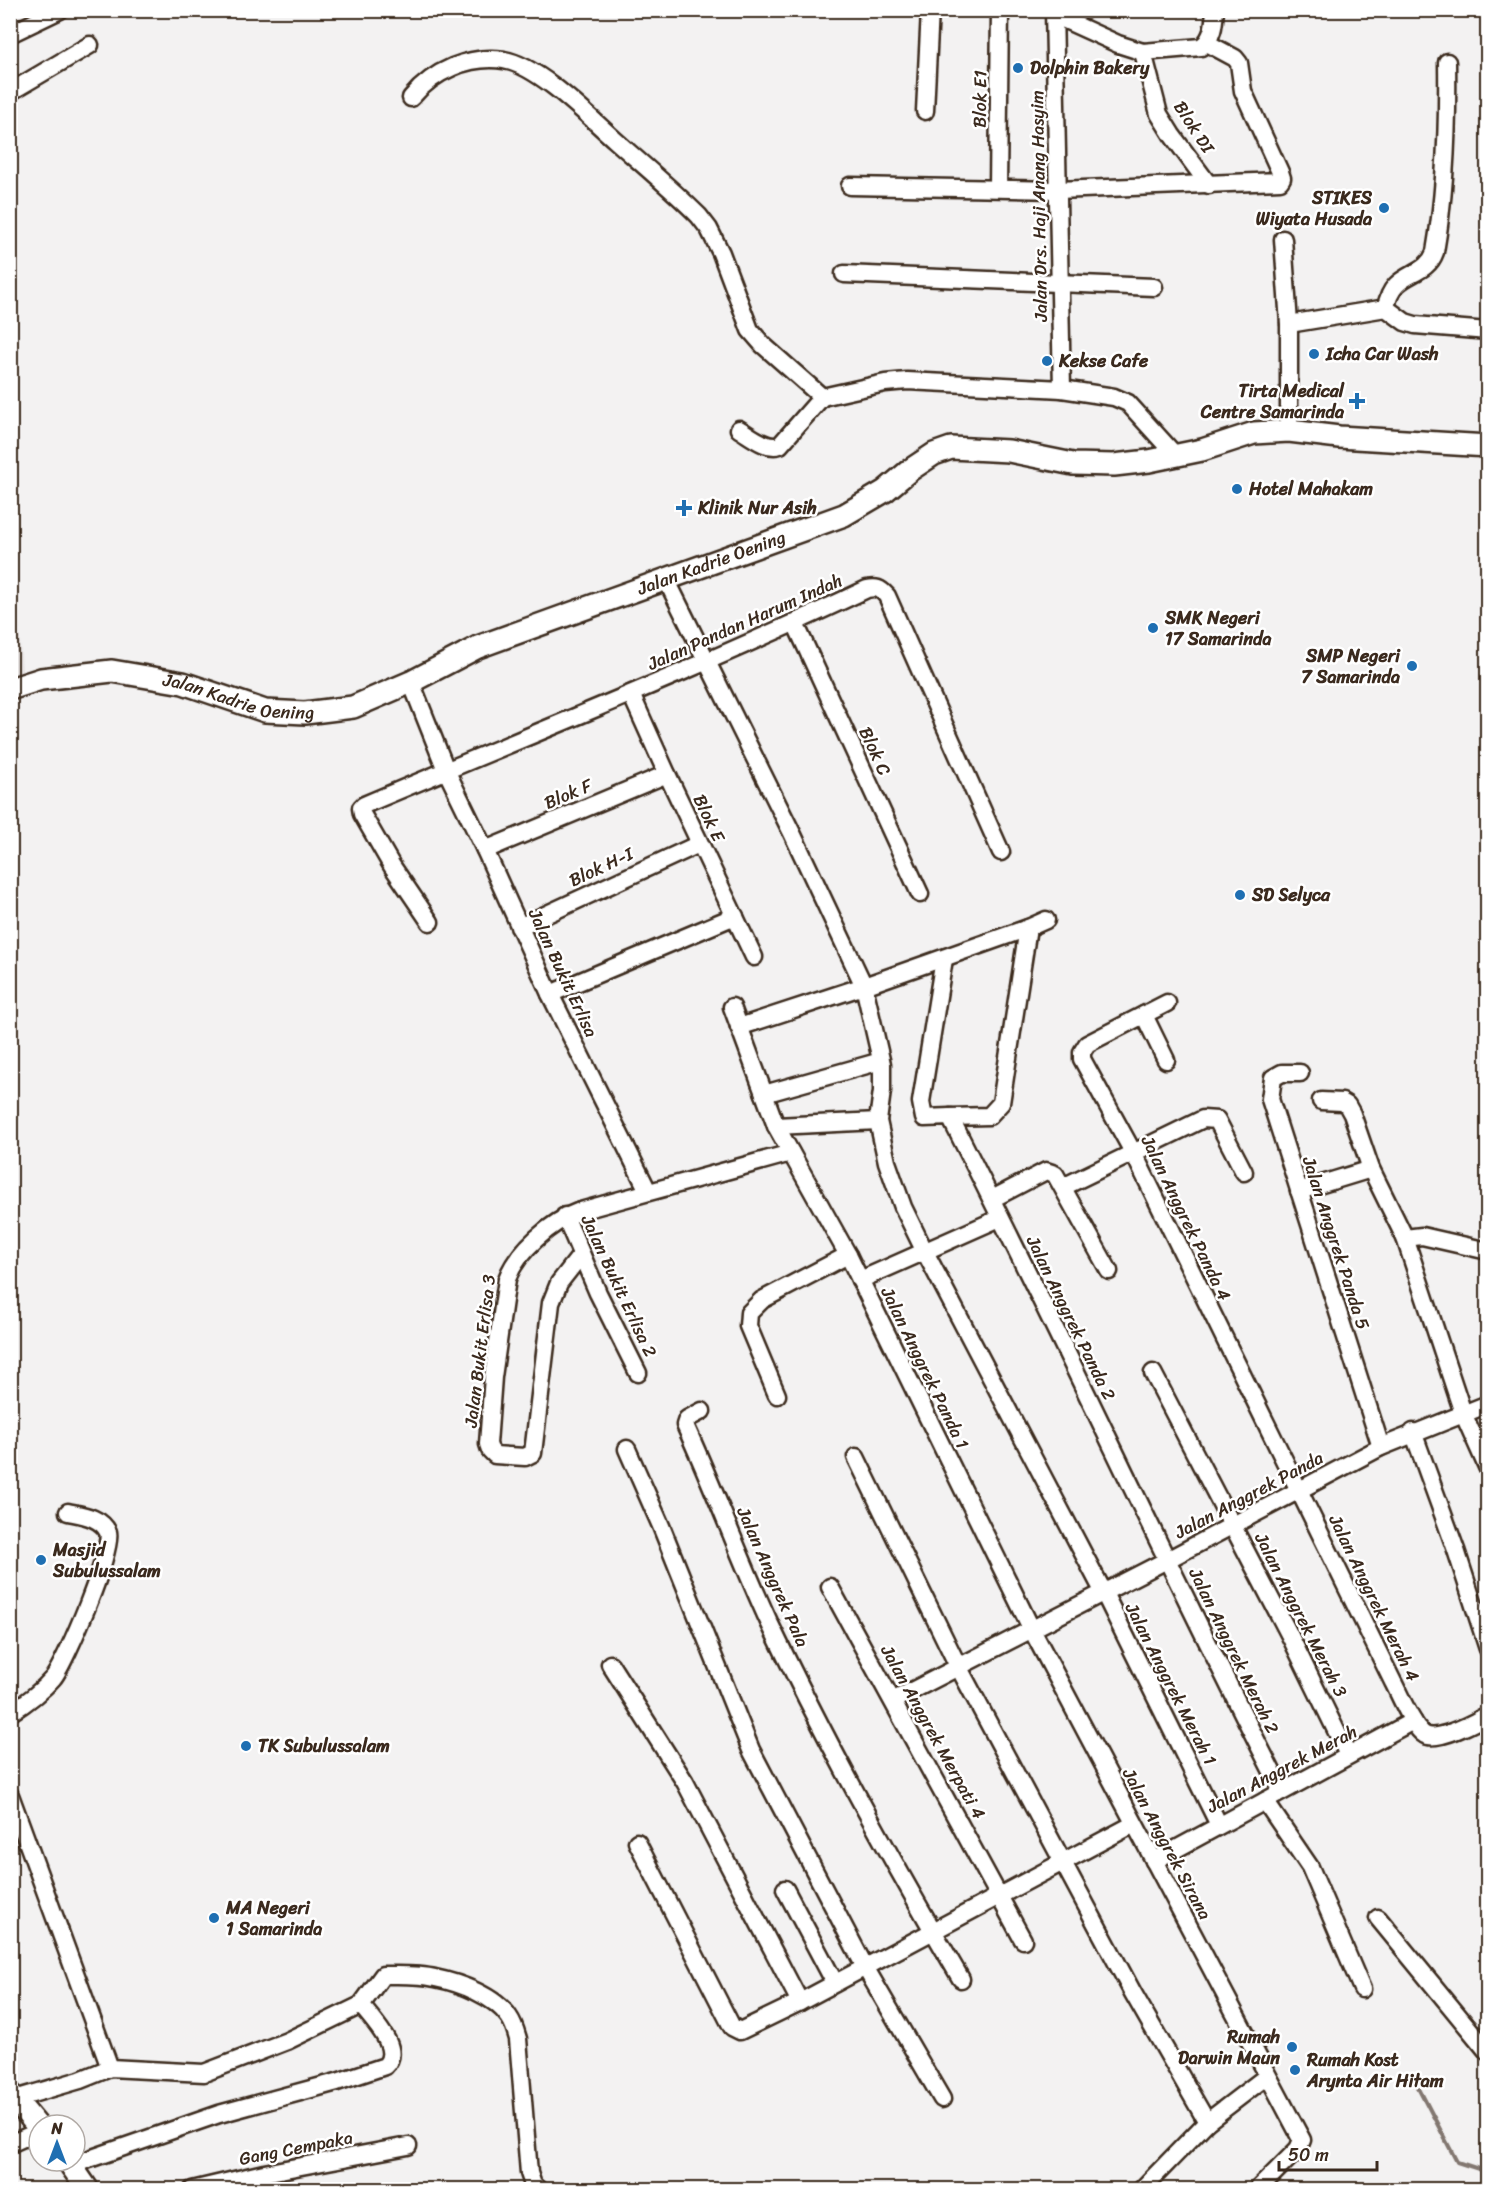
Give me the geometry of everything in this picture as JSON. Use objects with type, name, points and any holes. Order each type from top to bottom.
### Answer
[{"type":"main road","name":"Jalan Kadrie Oening","points":[[10,689],[41,679],[112,671],[183,683],[265,711],[305,713],[353,707],[411,682],[478,647],[844,515],[885,491],[934,454],[951,448],[1009,451],[1073,464],[1104,465],[1176,456],[1254,433],[1289,431],[1339,437],[1488,446]]},
{"type":"main road","points":[[13,2096],[27,2114]]},
{"type":"main road","points":[[77,2173],[88,2190]]},
{"type":"street","points":[[10,34],[60,10]]},
{"type":"street","points":[[925,111],[930,10]]},
{"type":"street","name":"Blok E1","points":[[998,188],[1000,10]]},
{"type":"street","points":[[1054,13],[1118,44],[1143,52],[1193,48],[1207,43],[1211,35],[1215,10]]},
{"type":"street","name":"Jalan Drs. Haji Anang Hasyim","points":[[1054,13],[1060,285],[1068,390]]},
{"type":"street","points":[[850,186],[1058,190],[1277,181],[1282,178],[1243,91],[1239,63],[1207,43]]},
{"type":"street","points":[[10,92],[90,45]]},
{"type":"street","name":"Blok DI","points":[[1143,52],[1160,114],[1172,135],[1209,185]]},
{"type":"street","points":[[411,98],[436,74],[467,63],[504,60],[524,67],[562,93],[699,216],[709,229],[721,253],[750,330],[763,345],[822,397]]},
{"type":"street","points":[[1386,308],[1396,284],[1405,277],[1422,270],[1435,252],[1445,171],[1448,112],[1447,62]]},
{"type":"street","points":[[1283,239],[1289,324],[1289,431]]},
{"type":"street","points":[[844,274],[1060,285],[1154,287]]},
{"type":"street","points":[[1289,324],[1386,308],[1405,322],[1415,325],[1488,331]]},
{"type":"street","points":[[739,429],[774,447],[780,445],[822,397],[885,383],[907,381],[1068,390],[1114,397],[1128,403],[1176,456]]},
{"type":"street","points":[[666,579],[792,833],[864,986],[881,1061],[882,1091],[878,1121],[887,1162],[903,1207],[1104,1593]]},
{"type":"street","name":"Jalan Pandan Harum Indah","points":[[430,922],[392,866],[362,814],[361,808],[364,805],[631,694],[875,587],[887,596],[1001,852]]},
{"type":"street","name":"Blok C","points":[[795,623],[920,894]]},
{"type":"street","points":[[411,682],[446,770]]},
{"type":"street","name":"Blok E","points":[[631,694],[699,844],[754,957]]},
{"type":"street","name":"Jalan Bukit Erlisa","points":[[446,770],[550,994],[648,1191]]},
{"type":"street","name":"Blok F","points":[[485,850],[667,774]]},
{"type":"street","name":"Blok H-I","points":[[519,927],[699,844]]},
{"type":"street","points":[[550,994],[735,916]]},
{"type":"street","points":[[739,1027],[944,959],[1046,920]]},
{"type":"street","points":[[944,959],[921,1102],[924,1118],[989,1116],[1001,1103],[1028,928]]},
{"type":"street","name":"Jalan Anggrek Panda 4","points":[[1167,1003],[1087,1044],[1082,1052],[1082,1059],[1134,1154],[1300,1491]]},
{"type":"street","name":"Jalan Anggrek Panda 1","points":[[732,1007],[776,1126],[848,1255],[1032,1630]]},
{"type":"street","points":[[1144,1015],[1166,1060]]},
{"type":"street","points":[[764,1094],[881,1061]]},
{"type":"street","name":"Jalan Anggrek Panda 5","points":[[1300,1073],[1282,1073],[1273,1078],[1270,1099],[1381,1447]]},
{"type":"street","points":[[1321,1101],[1342,1102],[1347,1105],[1371,1169],[1405,1238],[1462,1413],[1488,1469]]},
{"type":"street","name":"Jalan Anggrek Panda 2","points":[[950,1117],[1167,1560]]},
{"type":"street","points":[[1063,1187],[1203,1119],[1210,1118],[1216,1120],[1244,1172]]},
{"type":"street","points":[[776,1126],[878,1121]]},
{"type":"street","name":"Jalan Bukit Erlisa 3","points":[[581,1255],[559,1283],[551,1303],[533,1453],[528,1456],[498,1456],[490,1450],[488,1444],[493,1377],[507,1279],[510,1270],[523,1251],[565,1216],[648,1191],[791,1154]]},
{"type":"street","points":[[1299,1191],[1371,1169]]},
{"type":"street","points":[[992,1199],[1046,1171],[1055,1174],[1109,1271]]},
{"type":"street","name":"Jalan Bukit Erlisa 2","points":[[565,1216],[597,1293],[638,1373]]},
{"type":"street","points":[[860,1280],[1000,1218]]},
{"type":"street","points":[[1405,1238],[1422,1236],[1487,1248]]},
{"type":"street","points":[[777,1395],[748,1326],[749,1313],[762,1299],[848,1255]]},
{"type":"street","name":"Jalan Anggrek Merah 3","points":[[1153,1373],[1234,1526],[1348,1755]]},
{"type":"street","name":"Jalan Anggrek Panda","points":[[894,1700],[1234,1526],[1381,1447],[1413,1432],[1488,1404]]},
{"type":"street","name":"Jalan Anggrek Pala","points":[[702,1411],[687,1419],[686,1425],[769,1622],[842,1764],[933,1931]]},
{"type":"street","points":[[1413,1432],[1456,1550],[1488,1649]]},
{"type":"street","points":[[627,1449],[661,1526],[751,1750],[866,1967],[942,2100]]},
{"type":"street","points":[[856,1457],[957,1666],[1064,1862],[1132,1993],[1207,2122]]},
{"type":"street","name":"Jalan Anggrek Merah 4","points":[[1300,1491],[1413,1721]]},
{"type":"street","points":[[10,1713],[30,1701],[54,1676],[72,1645],[106,1553],[109,1534],[104,1525],[94,1518],[68,1512]]},
{"type":"street","name":"Jalan Anggrek Merah 2","points":[[1167,1560],[1282,1791]]},
{"type":"street","name":"Jalan Anggrek Merpati 4","points":[[831,1587],[1023,1940]]},
{"type":"street","name":"Jalan Anggrek Merah 1","points":[[1104,1593],[1219,1825]]},
{"type":"street","name":"Jalan Anggrek Sirana","points":[[1032,1630],[1302,2144],[1257,2190]]},
{"type":"street","points":[[610,1664],[685,1782],[800,2002]]},
{"type":"street","points":[[1413,1721],[1424,1735],[1435,1736],[1484,1721]]},
{"type":"street","name":"Jalan Anggrek Merah","points":[[1154,1861],[1413,1721]]},
{"type":"street","points":[[10,1795],[111,2068]]},
{"type":"street","points":[[1264,1801],[1310,1867],[1362,1989]]},
{"type":"street","points":[[638,1842],[732,2027],[743,2030],[1134,1824]]},
{"type":"street","points":[[785,1889],[835,1983]]},
{"type":"street","points":[[1378,1918],[1488,2052]]},
{"type":"street","points":[[933,1931],[961,1979]]},
{"type":"street","points":[[13,2096],[80,2080],[111,2068],[204,2073],[287,2041],[362,2005],[383,1975],[437,1978],[483,1996],[503,2010],[509,2018],[518,2039],[530,2179],[539,2190]]},
{"type":"street","points":[[87,2157],[219,2114],[385,2067],[390,2062],[391,2056],[388,2042],[362,2005]]},
{"type":"street","points":[[1141,2190],[1207,2122],[1267,2076]]},
{"type":"street","points":[[10,2144],[27,2136]]},
{"type":"street","name":"Gang Cempaka","points":[[192,2190],[264,2173],[408,2146]]},
{"type":"shaded area","points":[[10,402],[22,671],[11,676]]},
{"type":"waterway","points":[[1415,2081],[1457,2162],[1488,2172]]},
{"type":"place","name":"Dolphin Bakery","points":[[1018,68]]},
{"type":"place","name":"STIKES Wiyata Husada","points":[[1384,208]]},
{"type":"place","name":"Icha Car Wash","points":[[1314,354]]},
{"type":"place","name":"Kekse Cafe","points":[[1047,361]]},
{"type":"place","name":"Tirta Medical Centre Samarinda","points":[[1357,401]]},
{"type":"place","name":"Hotel Mahakam","points":[[1237,489]]},
{"type":"place","name":"Klinik Nur Asih","points":[[684,508]]},
{"type":"place","name":"SMK Negeri 17 Samarinda","points":[[1153,628]]},
{"type":"place","name":"SMP Negeri 7 Samarinda","points":[[1412,666]]},
{"type":"place","name":"SD Selyca","points":[[1240,895]]},
{"type":"place","name":"Masjid Subulussalam","points":[[41,1560]]},
{"type":"place","name":"TK Subulussalam","points":[[246,1746]]},
{"type":"place","name":"MA Negeri 1 Samarinda","points":[[214,1918]]},
{"type":"place","name":"Rumah Darwin Maun","points":[[1292,2047]]},
{"type":"place","name":"Rumah Kost Arynta Air Hitam","points":[[1295,2070]]}]
